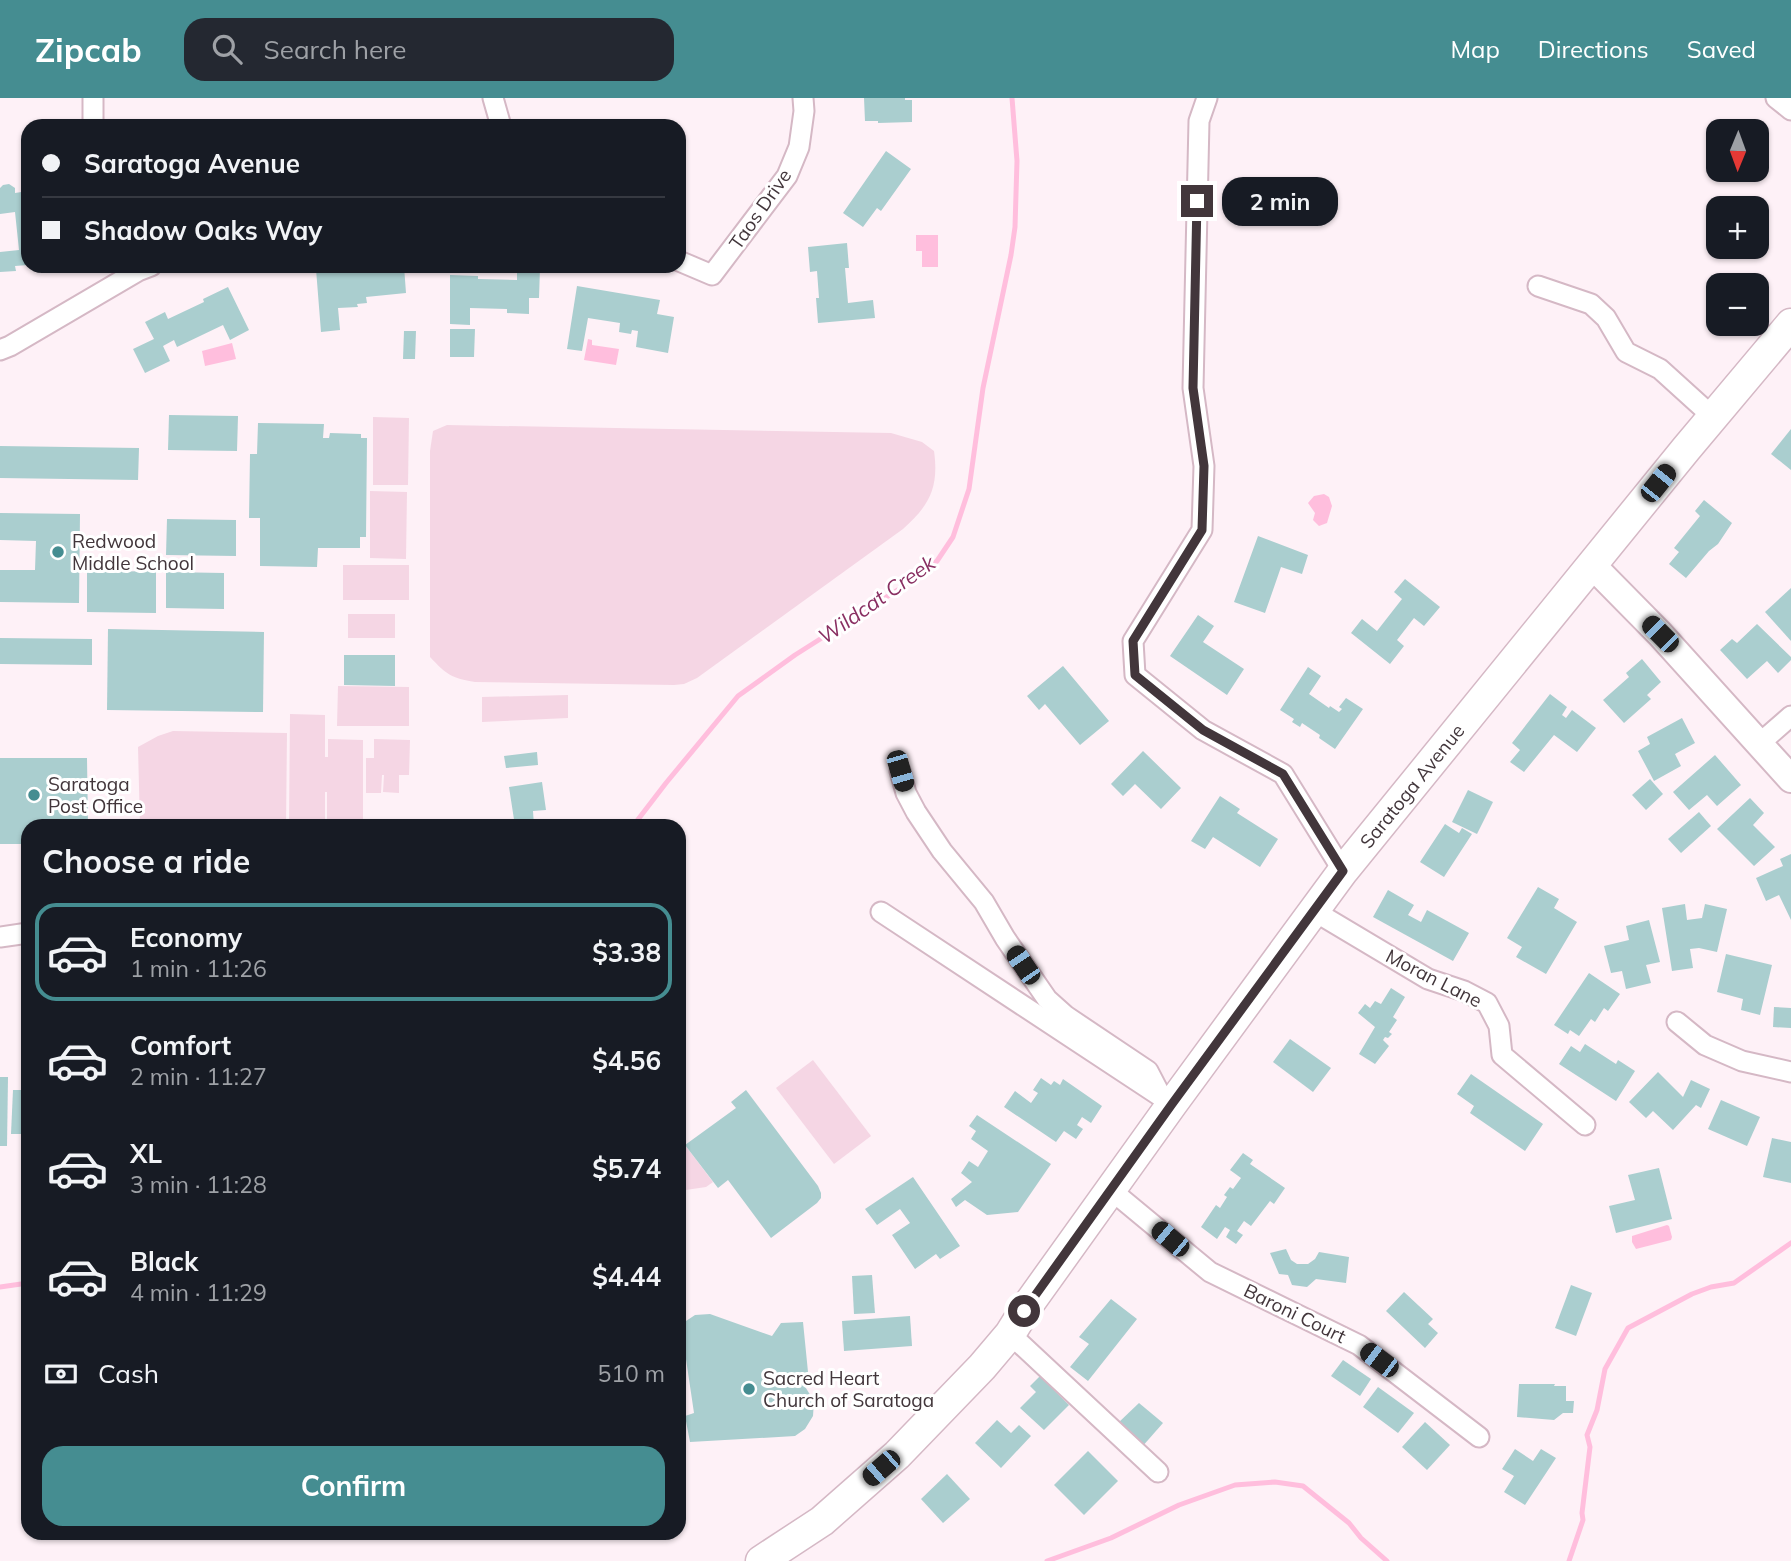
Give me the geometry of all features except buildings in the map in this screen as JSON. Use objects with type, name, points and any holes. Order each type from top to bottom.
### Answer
[{"type":"main road","name":"Saratoga Avenue","points":[[761,1561],[835,1521],[982,1367],[1010,1334],[1111,1190],[1167,1100],[1343,871],[1791,324]]},
{"type":"street","points":[[93,98],[93,119]]},
{"type":"street","points":[[494,98],[498,119]]},
{"type":"street","name":"Taos Drive","points":[[686,264],[712,275],[787,176],[799,147],[803,98]]},
{"type":"street","points":[[1207,98],[1199,121],[1193,388],[1204,466],[1202,530],[1133,641],[1135,675],[1203,730],[1283,774],[1343,871]]},
{"type":"street","points":[[1776,98],[1791,110]]},
{"type":"street","points":[[0,350],[133,273]]},
{"type":"street","points":[[1538,286],[1591,304],[1606,318],[1626,352],[1660,369],[1713,417]]},
{"type":"street","points":[[1592,565],[1660,634],[1791,779]]},
{"type":"street","points":[[1760,743],[1791,716]]},
{"type":"street","points":[[900,771],[906,793],[916,812],[942,850],[984,902],[1047,999],[1066,1016],[1148,1071],[1167,1100]]},
{"type":"street","name":"Moran Lane","points":[[1314,911],[1428,979],[1464,991],[1488,1003],[1499,1026],[1503,1055],[1585,1125]]},
{"type":"street","points":[[881,912],[1167,1100]]},
{"type":"street","points":[[0,937],[21,934]]},
{"type":"street","points":[[1677,1022],[1706,1045],[1742,1061],[1791,1072]]},
{"type":"street","name":"Baroni Court","points":[[1111,1190],[1210,1272],[1359,1345],[1479,1437]]},
{"type":"street","points":[[1010,1334],[1158,1472]]},
{"type":"shaded area","points":[[916,235],[938,235],[938,267],[922,267],[922,251],[916,251]]},
{"type":"shaded area","points":[[588,339],[592,340],[592,345],[619,349],[616,365],[584,360]]},
{"type":"shaded area","points":[[232,343],[236,359],[205,366],[202,351]]},
{"type":"shaded area","points":[[373,417],[409,418],[408,485],[373,485]]},
{"type":"shaded area","points":[[447,425],[891,433],[922,442],[934,451],[934,485],[920,512],[903,529],[697,678],[684,684],[475,682],[450,675],[430,657],[430,451],[433,431]]},
{"type":"shaded area","points":[[370,491],[407,492],[406,559],[370,558]]},
{"type":"shaded area","points":[[1324,494],[1329,497],[1332,506],[1327,523],[1319,526],[1313,520],[1315,513],[1308,503],[1314,496]]},
{"type":"shaded area","points":[[343,565],[409,565],[409,600],[343,600]]},
{"type":"shaded area","points":[[348,614],[395,614],[395,638],[348,638]]},
{"type":"shaded area","points":[[338,686],[409,687],[409,726],[337,726]]},
{"type":"shaded area","points":[[568,695],[568,718],[482,722],[482,697]]},
{"type":"shaded area","points":[[290,714],[325,715],[325,757],[328,757],[328,739],[363,740],[363,819],[327,819],[325,792],[325,819],[289,819]]},
{"type":"shaded area","points":[[173,731],[287,733],[286,819],[140,819],[138,747]]},
{"type":"shaded area","points":[[374,739],[410,740],[409,775],[399,775],[399,793],[383,792],[382,775],[381,793],[366,793],[366,758],[374,758]]},
{"type":"shaded area","points":[[813,1060],[871,1136],[834,1164],[776,1088]]},
{"type":"shaded area","points":[[686,1146],[713,1182],[706,1187],[686,1190]]},
{"type":"shaded area","points":[[1667,1225],[1671,1240],[1636,1249],[1632,1236]]},
{"type":"waterway","name":"Wildcat Creek","points":[[638,819],[738,696],[795,655],[918,577],[937,561],[953,537],[969,489],[983,388],[1015,227],[1017,161],[1012,98]]},
{"type":"waterway","points":[[1569,1561],[1583,1520],[1590,1447],[1587,1435],[1597,1410],[1605,1369],[1628,1328],[1692,1294],[1734,1283],[1791,1243]]},
{"type":"waterway","name":"Wildcat Creek","points":[[0,1287],[21,1284]]},
{"type":"waterway","points":[[1047,1561],[1111,1538],[1179,1505],[1235,1485],[1275,1482],[1303,1486],[1349,1523],[1361,1538],[1387,1561]]},
{"type":"place","name":"Redwood Middle School","points":[[58,552]]},
{"type":"place","name":"Saratoga Post Office","points":[[34,795]]},
{"type":"place","name":"Sacred Heart Church of Saratoga","points":[[749,1389]]},
{"type":"route","points":[[1024,1311],[1343,871],[1283,774],[1203,730],[1135,675],[1133,641],[1202,530],[1204,466],[1193,388],[1197,201]]}]
